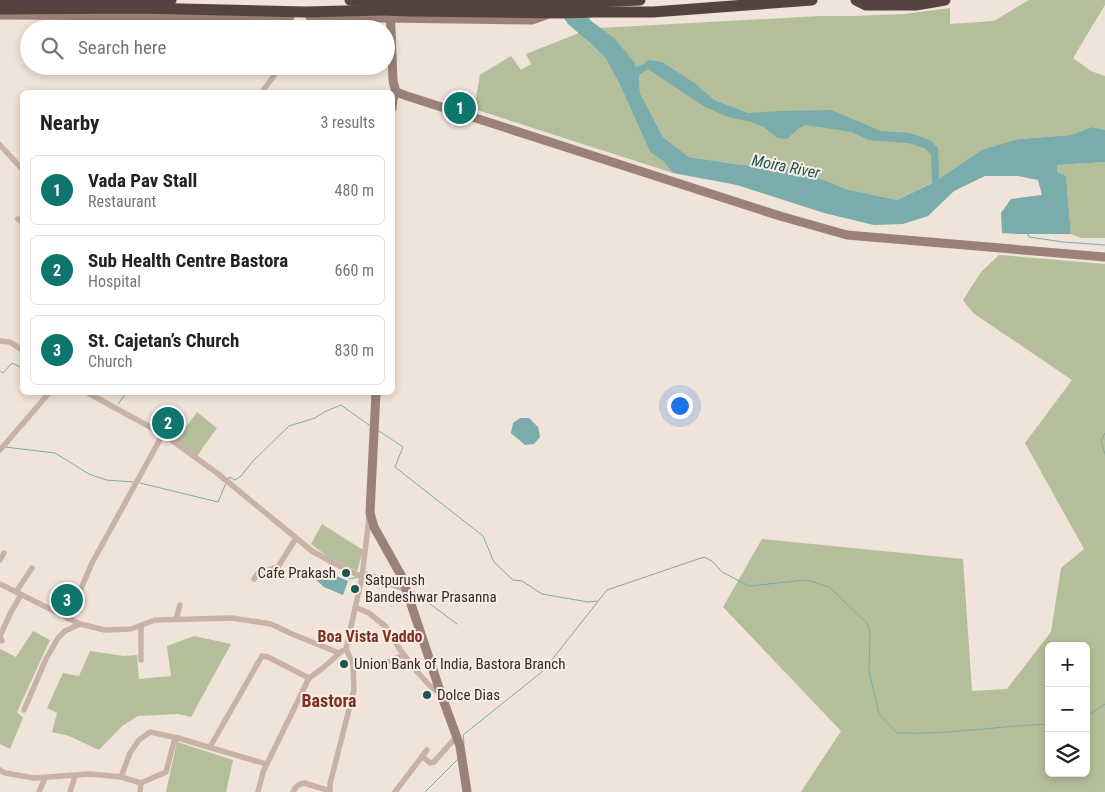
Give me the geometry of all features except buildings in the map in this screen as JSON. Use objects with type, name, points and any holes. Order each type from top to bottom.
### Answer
[{"type":"highway","points":[[0,0],[171,0]]},
{"type":"highway","points":[[350,0],[386,7]]},
{"type":"highway","points":[[0,9],[139,8],[306,12],[412,6],[554,10],[598,7],[640,0]]},
{"type":"highway","points":[[598,7],[653,12],[812,0]]},
{"type":"highway","points":[[856,0],[866,5],[896,5],[945,0]]},
{"type":"street","points":[[0,15],[317,17],[386,7],[532,20],[554,10]]},
{"type":"street","points":[[386,7],[387,20]]},
{"type":"street","points":[[264,90],[275,75]]},
{"type":"street","points":[[392,75],[396,92],[407,96],[780,216],[847,235],[1105,257]]},
{"type":"street","points":[[0,145],[20,167]]},
{"type":"street","points":[[0,341],[10,342],[20,349]]},
{"type":"street","points":[[0,450],[47,395]]},
{"type":"street","points":[[92,395],[163,434],[227,481],[312,551],[362,576],[405,587]]},
{"type":"street","points":[[293,792],[297,785],[304,783],[330,792],[330,784],[354,690],[353,664],[346,649],[362,576],[370,513],[376,395]]},
{"type":"street","points":[[68,619],[92,563],[163,434]]},
{"type":"street","points":[[370,513],[374,527],[402,577],[457,736],[467,792]]},
{"type":"street","points":[[254,579],[258,573],[278,567],[296,538]]},
{"type":"street","points":[[0,560],[4,553]]},
{"type":"street","points":[[2,641],[0,636],[32,568]]},
{"type":"street","points":[[0,584],[68,619],[105,630],[131,629],[155,620],[232,618],[272,624],[339,653]]},
{"type":"street","points":[[176,619],[180,605]]},
{"type":"street","points":[[355,607],[369,613],[385,626],[404,655],[428,685],[441,694]]},
{"type":"street","points":[[24,710],[46,659],[58,638],[65,631],[80,624]]},
{"type":"street","points":[[140,660],[141,626]]},
{"type":"street","points":[[258,792],[262,772],[309,678],[346,649]]},
{"type":"street","points":[[353,664],[382,665],[404,655]]},
{"type":"street","points":[[210,747],[262,656],[268,657],[309,678]]},
{"type":"street","points":[[121,777],[130,753],[139,740],[150,732],[178,738],[266,764]]},
{"type":"street","points":[[422,756],[430,763],[434,762],[457,736]]},
{"type":"street","points":[[0,770],[5,773],[34,778],[90,774],[121,777],[142,783],[166,772],[174,742],[178,738]]},
{"type":"street","points":[[395,792],[427,750]]},
{"type":"street","points":[[70,792],[75,776]]},
{"type":"street","points":[[39,792],[45,778]]},
{"type":"street","points":[[140,792],[142,783]]},
{"type":"green space","points":[[1029,0],[1105,0],[1105,5],[1073,58],[1091,71],[1105,76],[1105,130],[1092,127],[1071,135],[1019,139],[897,200],[846,189],[798,169],[742,165],[689,157],[663,137],[640,93],[639,75],[635,63],[600,28],[820,16],[905,14],[950,8],[950,24],[994,21]]},
{"type":"green space","points":[[579,33],[606,59],[620,85],[650,152],[663,161],[673,173],[474,109],[480,75],[511,56],[521,70],[531,64],[526,54]]},
{"type":"green space","points":[[1105,162],[1105,238],[1081,238],[1071,234],[1066,177],[1057,172],[1057,165]]},
{"type":"green space","points":[[999,255],[1105,264],[1105,792],[801,792],[841,731],[723,607],[762,539],[963,559],[972,691],[1007,689],[1051,632],[1061,568],[1084,549],[1025,443],[1072,380],[973,313],[963,300],[981,272]]},
{"type":"green space","points":[[197,412],[217,428],[197,456],[176,440]]},
{"type":"green space","points":[[322,524],[363,550],[357,571],[328,557],[311,544]]},
{"type":"green space","points":[[33,631],[50,640],[17,712],[23,718],[10,749],[0,744],[0,649],[16,657]]},
{"type":"green space","points":[[194,636],[231,644],[191,717],[178,714],[138,716],[122,726],[99,750],[69,736],[52,732],[57,713],[47,708],[63,673],[79,676],[90,651],[124,656],[137,655],[139,679],[171,676],[167,646]]},
{"type":"green space","points":[[177,742],[233,760],[226,792],[166,792]]},
{"type":"water","points":[[577,0],[590,20],[615,39],[635,63],[636,67],[643,65],[648,60],[662,62],[696,84],[714,100],[748,113],[831,110],[881,131],[909,133],[930,140],[938,148],[939,179],[982,150],[1019,139],[1071,135],[1092,127],[1105,130],[1105,162],[1057,165],[1057,172],[1066,176],[1071,234],[1002,233],[1001,213],[1011,199],[1042,195],[1038,180],[1018,176],[985,176],[954,191],[928,216],[903,224],[874,225],[824,213],[737,185],[673,173],[663,161],[650,152],[620,85],[606,59],[568,24],[558,10]],"holes":[[[648,69],[705,107],[728,117],[764,127],[777,138],[787,139],[805,125],[852,132],[868,140],[908,143],[924,148],[931,154],[932,183],[897,200],[846,189],[798,169],[742,165],[689,157],[663,137],[640,93],[639,75]]]},
{"type":"water","points":[[520,418],[529,418],[538,427],[540,437],[534,444],[525,445],[511,433],[513,423]]},
{"type":"water","points":[[320,569],[348,581],[343,595],[324,587],[315,579]]},
{"type":"waterway","points":[[1028,234],[1029,237],[1063,242],[1105,245]]},
{"type":"waterway","points":[[0,371],[3,373],[12,363],[20,367]]},
{"type":"waterway","points":[[118,404],[125,395]]},
{"type":"waterway","points":[[228,480],[229,477],[235,480],[241,476],[253,461],[289,426],[315,418],[341,405],[369,425]]},
{"type":"waterway","points":[[379,431],[403,447],[395,467],[483,536],[494,562],[513,580],[522,581],[542,594],[588,602],[597,601]]},
{"type":"waterway","points":[[1105,433],[1101,441],[1105,454]]},
{"type":"waterway","points":[[5,447],[55,453],[89,474],[106,480],[133,482]]},
{"type":"waterway","points":[[140,483],[218,502],[226,483]]},
{"type":"waterway","points":[[464,743],[463,735],[543,671],[607,590],[704,557],[712,561],[722,572],[749,586],[807,580],[829,587],[867,623],[870,632],[869,671],[879,714],[897,733],[935,733],[1045,724]]},
{"type":"waterway","points":[[366,573],[400,584]]},
{"type":"waterway","points":[[349,579],[358,577]]},
{"type":"waterway","points":[[410,589],[457,624]]},
{"type":"waterway","points":[[1090,714],[1105,704]]},
{"type":"waterway","points":[[425,792],[458,759]]},
{"type":"place","name":"Vada Pav Stall","points":[[460,108]]},
{"type":"place","name":"Sub Health Centre Bastora","points":[[168,423]]},
{"type":"place","name":"Cafe Prakash","points":[[346,573]]},
{"type":"place","name":"Satpurush Bandeshwar Prasanna","points":[[355,589]]},
{"type":"place","name":"St. Cajetan’s Church","points":[[67,600]]},
{"type":"place","name":"Union Bank of India, Bastora Branch","points":[[344,664]]},
{"type":"place","name":"Dolce Dias","points":[[427,695]]},
{"type":"district","name":"Boa Vista Vaddo","points":[[370,636]]},
{"type":"district","name":"Bastora","points":[[329,701]]},
{"type":"water label","name":"Moira River","points":[[786,166]]}]
